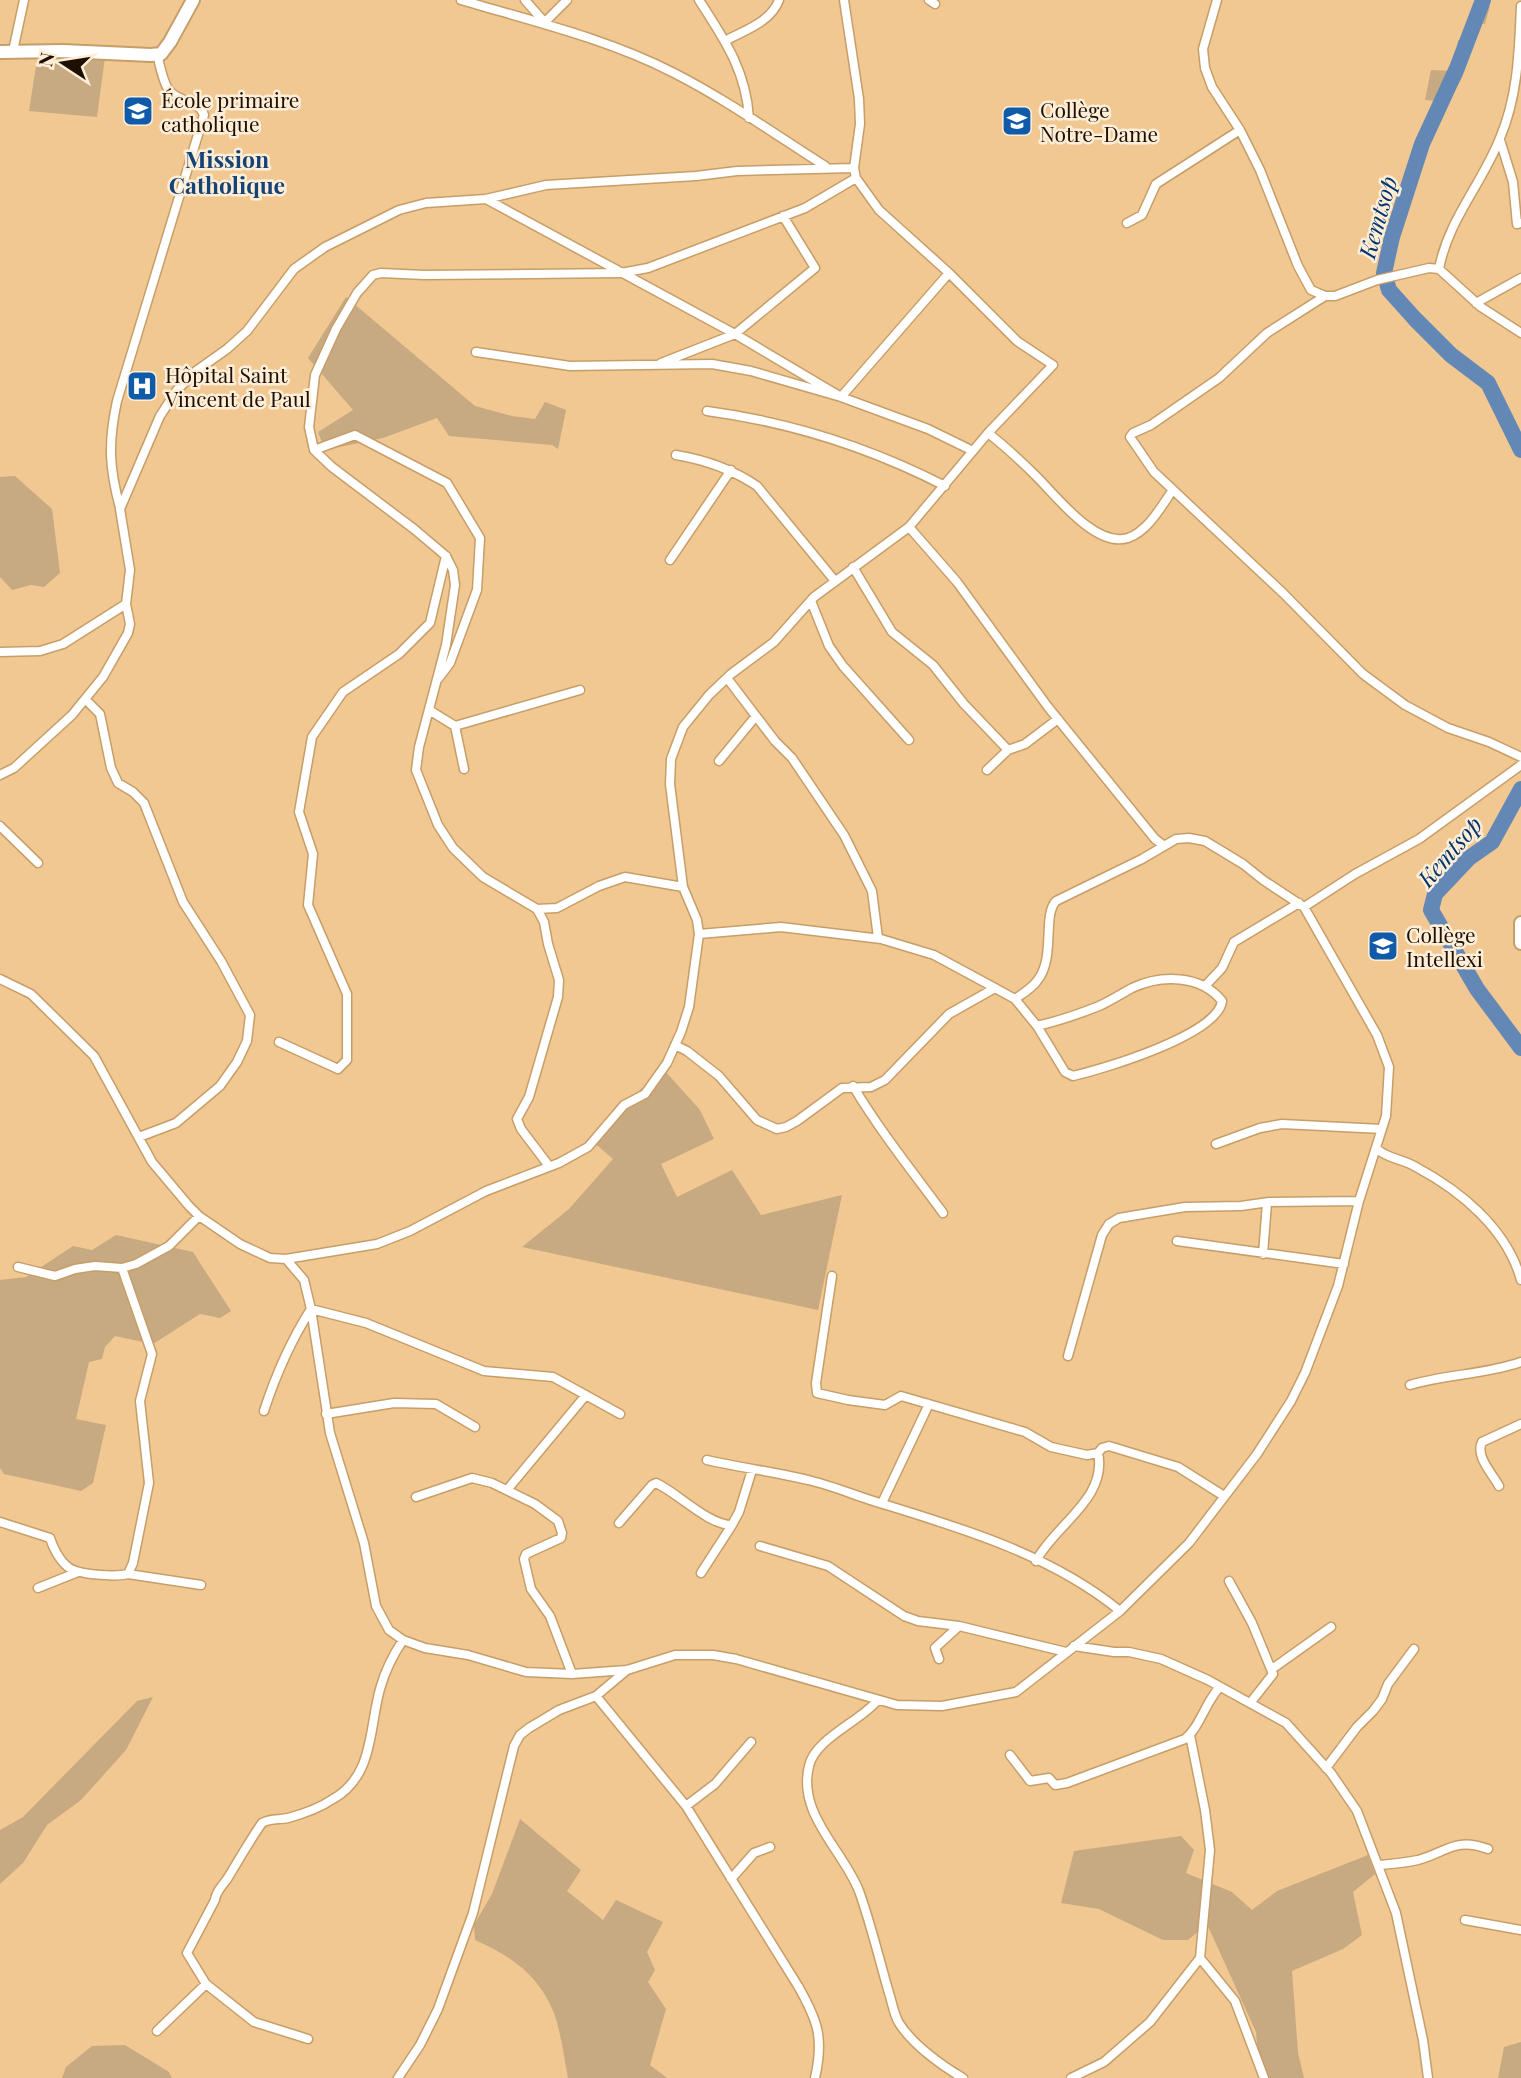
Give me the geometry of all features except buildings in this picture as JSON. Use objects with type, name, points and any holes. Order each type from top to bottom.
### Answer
[{"type":"street","points":[[24,0],[6,51],[158,54],[166,50],[194,1]]},
{"type":"street","points":[[461,0],[546,24],[665,69],[826,167]]},
{"type":"street","points":[[525,0],[546,24]]},
{"type":"street","points":[[546,24],[567,0]]},
{"type":"street","points":[[699,0],[742,74],[749,118]]},
{"type":"street","points":[[725,41],[765,20],[775,10],[779,0]]},
{"type":"street","points":[[0,979],[31,994],[94,1056],[152,1162],[170,1186],[199,1216],[240,1244],[270,1258],[286,1259],[377,1244],[410,1231],[486,1191],[550,1166],[588,1147],[624,1105],[645,1094],[675,1045],[691,996],[699,934],[697,920],[683,887],[671,807],[671,759],[683,727],[727,678],[774,642],[811,601],[909,527],[988,433],[1053,365],[1017,341],[949,273],[880,211],[856,178],[854,167],[860,124],[859,99],[844,0]]},
{"type":"street","points":[[1217,0],[1203,49],[1205,68],[1212,87],[1240,130],[1260,170],[1311,290],[1325,296],[1335,296],[1377,280],[1429,268],[1439,270],[1476,303],[1521,333]]},
{"type":"street","points":[[1439,270],[1449,231],[1500,140],[1511,108],[1518,67],[1521,6]]},
{"type":"street","points":[[0,775],[14,768],[72,715],[103,677],[128,633],[130,624],[127,604],[130,570],[110,455],[110,433],[117,401],[204,116],[202,109],[174,96],[167,88],[158,54]]},
{"type":"street","points":[[1127,222],[1142,215],[1156,184],[1240,130]]},
{"type":"street","points":[[1500,140],[1513,182],[1517,224],[1521,223]]},
{"type":"street","points":[[120,509],[160,416],[177,390],[196,371],[247,331],[294,269],[325,247],[398,210],[426,204],[486,199],[546,185],[737,171],[854,167]]},
{"type":"street","points":[[550,1166],[518,1123],[518,1116],[529,1097],[558,997],[559,980],[544,922],[537,909],[483,877],[453,848],[438,825],[416,770],[434,684],[446,645],[455,584],[453,570],[446,556],[314,450],[309,427],[314,376],[336,328],[357,293],[373,275],[621,273],[648,268],[783,216],[830,195],[856,178]]},
{"type":"street","points":[[486,199],[735,334],[841,397]]},
{"type":"street","points":[[655,365],[735,334],[815,268],[783,216]]},
{"type":"street","points":[[841,397],[949,273]]},
{"type":"street","points":[[1476,303],[1521,278]]},
{"type":"street","points":[[1325,296],[1267,332],[1219,378],[1130,437],[1140,455],[1172,491],[1283,593],[1363,674],[1405,705],[1448,728],[1489,742],[1521,757]]},
{"type":"street","points":[[476,352],[570,366],[712,363],[751,371],[841,397],[928,429],[973,451]]},
{"type":"street","points":[[707,411],[794,428],[886,460],[945,486]]},
{"type":"street","points":[[988,433],[1084,523],[1099,534],[1114,539],[1128,538],[1147,524],[1172,491]]},
{"type":"street","points":[[314,450],[355,435],[436,477],[447,483],[480,538],[477,590],[450,663],[434,684]]},
{"type":"street","points":[[676,454],[731,470],[757,486],[835,581]]},
{"type":"street","points":[[670,560],[731,470]]},
{"type":"street","points":[[909,527],[957,582],[1058,719],[1155,839],[1163,845]]},
{"type":"street","points":[[279,1042],[338,1069],[347,1060],[347,994],[308,905],[313,854],[299,812],[312,737],[343,692],[399,654],[430,622],[446,556]]},
{"type":"street","points":[[853,567],[892,632],[933,665],[964,704],[1008,751]]},
{"type":"street","points":[[811,601],[829,646],[843,667],[909,740]]},
{"type":"street","points":[[0,652],[40,651],[63,644],[127,604]]},
{"type":"street","points":[[727,678],[775,741],[792,758],[844,835],[872,891],[878,938]]},
{"type":"street","points":[[455,726],[580,691]]},
{"type":"street","points":[[85,699],[100,714],[111,768],[118,783],[144,803],[183,902],[221,961],[250,1016],[247,1041],[237,1062],[220,1086],[176,1122],[139,1137]]},
{"type":"street","points":[[429,710],[455,726],[464,769]]},
{"type":"street","points":[[719,761],[756,716]]},
{"type":"street","points":[[987,770],[1008,751],[1025,744],[1058,719]]},
{"type":"street","points":[[1206,985],[1222,968],[1234,942],[1419,839],[1521,765]]},
{"type":"street","points":[[0,826],[38,863]]},
{"type":"street","points":[[286,1259],[304,1280],[311,1309],[326,1415],[340,1472],[364,1543],[376,1606],[389,1630],[403,1640],[425,1648],[468,1655],[526,1672],[572,1674],[627,1670],[676,1655],[713,1655],[897,1705],[930,1706],[1002,1696],[1021,1689],[1120,1611],[1189,1543],[1292,1401],[1338,1286],[1359,1201],[1377,1149],[1389,1090],[1386,1057],[1377,1035],[1302,905],[1205,841],[1176,839],[1142,859],[1056,901],[1050,913],[1048,951],[1041,974],[1038,981],[1015,999]]},
{"type":"street","points":[[537,909],[557,908],[599,886],[625,877],[683,887]]},
{"type":"street","points":[[1521,923],[1521,943]]},
{"type":"street","points":[[699,934],[781,927],[878,938],[934,954],[1015,999],[1037,1026],[1068,1074],[1073,1076],[1155,1050],[1213,1017],[1220,1009],[1222,1001],[1206,985],[1188,980],[1147,983],[1098,1006],[1037,1026]]},
{"type":"street","points":[[675,1045],[719,1076],[757,1120],[777,1129],[797,1121],[837,1090],[853,1086],[871,1087],[885,1080],[949,1014],[995,988]]},
{"type":"street","points":[[853,1086],[878,1128],[943,1213]]},
{"type":"street","points":[[1216,1144],[1260,1128],[1282,1124],[1382,1129]]},
{"type":"street","points":[[1377,1149],[1436,1178],[1474,1206],[1508,1250],[1521,1280]]},
{"type":"street","points":[[1068,1356],[1102,1236],[1109,1224],[1119,1218],[1185,1208],[1359,1201]]},
{"type":"street","points":[[1263,1254],[1267,1203]]},
{"type":"street","points":[[18,1267],[55,1276],[85,1267],[122,1268],[136,1264],[169,1246],[199,1216]]},
{"type":"street","points":[[1177,1241],[1344,1264]]},
{"type":"street","points":[[122,1268],[152,1354],[140,1401],[149,1483],[133,1563],[128,1574]]},
{"type":"street","points":[[832,1276],[816,1383],[817,1393],[885,1405],[896,1396],[901,1396],[1026,1432],[1051,1447],[1087,1455],[1098,1453],[1109,1446],[1178,1467],[1224,1496]]},
{"type":"street","points":[[311,1309],[366,1323],[485,1371],[553,1377],[620,1414]]},
{"type":"street","points":[[264,1411],[291,1339],[311,1309]]},
{"type":"street","points":[[1410,1385],[1496,1371],[1521,1362]]},
{"type":"street","points":[[507,1490],[586,1395]]},
{"type":"street","points":[[326,1415],[394,1403],[436,1404],[475,1427]]},
{"type":"street","points":[[881,1503],[929,1404]]},
{"type":"street","points":[[1499,1486],[1481,1456],[1479,1447],[1482,1442],[1521,1424]]},
{"type":"street","points":[[1037,1561],[1046,1543],[1069,1521],[1090,1491],[1099,1474],[1098,1453]]},
{"type":"street","points":[[707,1460],[813,1481],[933,1518],[996,1542],[1080,1582],[1120,1611]]},
{"type":"street","points":[[701,1573],[739,1512],[751,1470]]},
{"type":"street","points":[[416,1497],[472,1478],[507,1490],[551,1515],[562,1529],[562,1536],[558,1541],[526,1554],[524,1559],[531,1590],[550,1616],[572,1674]]},
{"type":"street","points":[[619,1523],[656,1483],[724,1525],[732,1525]]},
{"type":"street","points":[[0,1522],[50,1538],[62,1562],[70,1569],[115,1577],[128,1574],[201,1585]]},
{"type":"street","points":[[760,1546],[828,1566],[904,1616],[959,1626],[1066,1652]]},
{"type":"street","points":[[38,1588],[81,1571]]},
{"type":"street","points":[[1229,1581],[1240,1598],[1273,1674],[1271,1680],[1251,1702]]},
{"type":"street","points":[[939,1659],[936,1648],[959,1626]]},
{"type":"street","points":[[1272,1669],[1331,1627]]},
{"type":"street","points":[[308,2039],[254,2022],[206,1984],[187,1953],[215,1900],[216,1893],[262,1823],[289,1818],[332,1800],[356,1778],[366,1759],[380,1690],[393,1656],[403,1640]]},
{"type":"street","points":[[1074,1646],[1104,1651],[1129,1651],[1161,1659],[1208,1679],[1219,1688],[1251,1702],[1286,1723],[1326,1768],[1357,1811],[1400,1925],[1428,2078]]},
{"type":"street","points":[[1326,1768],[1382,1699],[1388,1684],[1414,1649]]},
{"type":"street","points":[[398,2078],[420,2045],[438,2009],[473,1913],[503,1782],[520,1735],[559,1710],[596,1696],[627,1670]]},
{"type":"street","points":[[1010,1755],[1030,1782],[1049,1778],[1058,1786],[1162,1749],[1189,1735],[1208,1701],[1219,1688]]},
{"type":"street","points":[[596,1696],[686,1806],[814,2014],[820,2044],[815,2078]]},
{"type":"street","points":[[877,1701],[867,1712],[817,1750],[809,1762],[808,1782],[812,1806],[817,1821],[859,1890],[899,2023],[934,2061],[963,2078]]},
{"type":"street","points":[[1071,2078],[1104,2062],[1150,2022],[1200,1958],[1210,1850],[1205,1810],[1189,1735]]},
{"type":"street","points":[[686,1806],[715,1784],[751,1742]]},
{"type":"street","points":[[1378,1866],[1418,1860],[1458,1844],[1472,1843],[1488,1849]]},
{"type":"street","points":[[732,1879],[754,1853],[770,1847]]},
{"type":"street","points":[[1465,1920],[1521,1930]]},
{"type":"street","points":[[1200,1958],[1235,2001],[1264,2078]]},
{"type":"street","points":[[158,2031],[206,1984]]},
{"type":"shaded area","points":[[1476,0],[1489,0],[1486,5],[1490,6],[1485,24],[1479,23],[1462,78],[1448,102],[1425,100],[1431,70],[1452,71],[1458,40],[1464,40]]},
{"type":"shaded area","points":[[38,53],[105,57],[97,117],[29,111]]},
{"type":"shaded area","points":[[346,297],[475,406],[535,419],[545,402],[566,410],[558,449],[552,445],[449,436],[437,418],[383,438],[325,450],[318,432],[353,410],[308,358]]},
{"type":"shaded area","points":[[15,476],[52,509],[60,573],[44,587],[31,585],[12,590],[0,577],[0,477]]},
{"type":"shaded area","points":[[665,1071],[700,1110],[714,1139],[661,1164],[677,1197],[732,1170],[761,1215],[842,1195],[818,1310],[522,1247],[569,1209],[613,1159],[591,1140],[624,1102]]},
{"type":"shaded area","points":[[116,1235],[193,1252],[231,1311],[220,1318],[200,1314],[153,1344],[115,1336],[105,1347],[102,1359],[89,1362],[76,1419],[106,1425],[93,1483],[81,1491],[4,1474],[0,1468],[0,1280],[26,1277],[73,1246],[92,1250]]},
{"type":"shaded area","points":[[153,1697],[126,1750],[81,1800],[47,1825],[23,1863],[0,1884],[0,1830],[23,1817],[137,1701]]},
{"type":"shaded area","points":[[520,1819],[581,1870],[567,1891],[603,1920],[616,1900],[663,1922],[647,1952],[655,1970],[648,1982],[666,2009],[650,2065],[667,2078],[568,2078],[554,2013],[541,1988],[512,1960],[475,1940],[474,1925],[492,1894]]},
{"type":"shaded area","points":[[1181,1836],[1194,1850],[1186,1873],[1232,1892],[1252,1910],[1277,1891],[1368,1855],[1375,1874],[1353,1892],[1362,1935],[1343,1949],[1292,1971],[1298,2053],[1304,2078],[1260,2078],[1256,2032],[1207,1924],[1188,1940],[1163,1940],[1099,1909],[1061,1903],[1074,1851]]},
{"type":"shaded area","points":[[1521,2042],[1521,2078],[1498,2078],[1504,2047]]},
{"type":"shaded area","points":[[125,2045],[169,2072],[172,2078],[62,2078],[66,2067],[92,2046]]},
{"type":"waterway","name":"Kemtsop","points":[[1483,0],[1457,68],[1422,144],[1392,237],[1384,273],[1389,290],[1415,319],[1451,355],[1488,383],[1521,450]]},
{"type":"waterway","name":"Kemtsop","points":[[1521,789],[1492,842],[1469,858],[1435,894],[1431,910],[1477,989],[1521,1048]]},
{"type":"place","name":"École primaire catholique","points":[[138,111]]},
{"type":"place","name":"Collège Notre-Dame","points":[[1017,121]]},
{"type":"place","name":"Hôpital Saint Vincent de Paul","points":[[142,386]]},
{"type":"place","name":"Collège Intellexi","points":[[1383,946]]},
{"type":"district","name":"Mission Catholique","points":[[227,171]]}]
